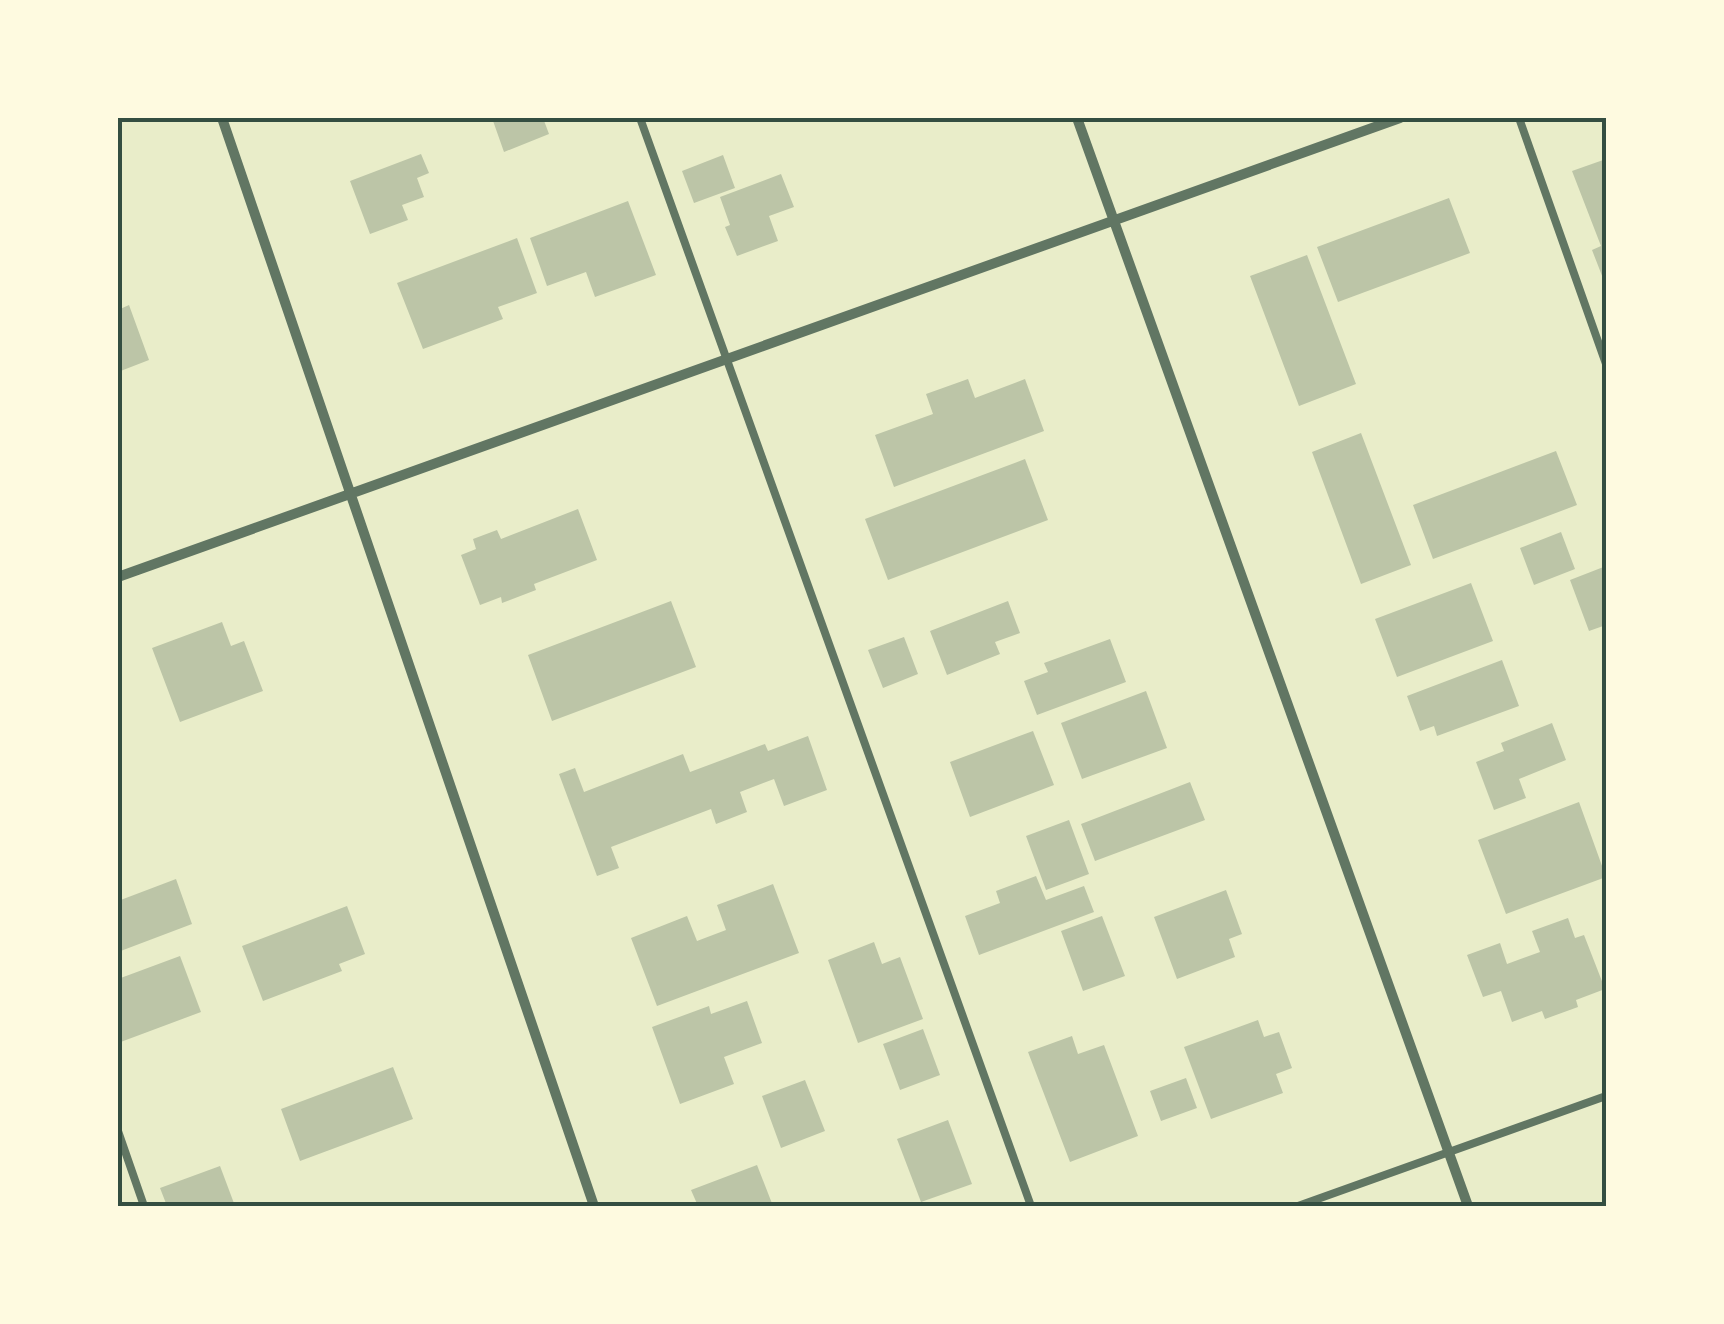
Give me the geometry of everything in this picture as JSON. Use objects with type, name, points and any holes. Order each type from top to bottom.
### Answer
[{"type":"street","points":[[222,118],[594,1206]]},
{"type":"street","points":[[1077,118],[1468,1206]]},
{"type":"street","points":[[118,577],[1400,118]]},
{"type":"lane","points":[[640,118],[1031,1206]]},
{"type":"lane","points":[[1519,118],[1606,364]]},
{"type":"lane","points":[[1298,1206],[1606,1096]]},
{"type":"lane","points":[[118,1131],[144,1206]]},
{"type":"building","points":[[492,118],[543,118],[549,134],[504,152]]},
{"type":"building","points":[[421,154],[429,173],[417,178],[424,197],[402,205],[408,220],[370,234],[350,181]]},
{"type":"building","points":[[723,155],[735,188],[694,203],[682,171]]},
{"type":"building","points":[[1606,159],[1606,286],[1592,250],[1601,246],[1572,171]]},
{"type":"building","points":[[781,174],[794,207],[769,216],[778,241],[737,256],[725,227],[730,225],[720,197]]},
{"type":"building","points":[[1449,198],[1470,253],[1338,302],[1317,247]]},
{"type":"building","points":[[628,201],[656,275],[595,297],[586,272],[547,286],[530,238]]},
{"type":"building","points":[[517,238],[537,293],[498,307],[503,319],[423,349],[397,283]]},
{"type":"building","points":[[1307,255],[1356,384],[1299,406],[1250,276]]},
{"type":"building","points":[[129,305],[149,360],[118,372],[118,310]]},
{"type":"building","points":[[968,379],[975,398],[1025,379],[1044,431],[894,487],[875,435],[933,414],[926,394]]},
{"type":"building","points":[[1361,433],[1411,565],[1361,584],[1312,452]]},
{"type":"building","points":[[1556,451],[1577,505],[1433,559],[1413,505]]},
{"type":"building","points":[[1025,459],[1048,520],[888,580],[865,519]]},
{"type":"building","points":[[578,509],[597,560],[534,584],[536,590],[502,603],[501,597],[480,605],[461,555],[476,549],[473,539],[497,530],[501,539]]},
{"type":"building","points":[[1561,532],[1575,569],[1534,585],[1520,548]]},
{"type":"building","points":[[1606,566],[1606,625],[1589,631],[1570,580]]},
{"type":"building","points":[[1471,583],[1493,641],[1397,677],[1375,619]]},
{"type":"building","points":[[671,601],[696,667],[552,721],[528,655]]},
{"type":"building","points":[[1008,601],[1020,633],[995,642],[1000,654],[947,675],[930,631]]},
{"type":"building","points":[[222,622],[231,646],[244,641],[263,691],[180,722],[152,648]]},
{"type":"building","points":[[904,637],[918,674],[883,688],[868,650]]},
{"type":"building","points":[[1110,639],[1126,682],[1037,715],[1024,681],[1048,672],[1044,663]]},
{"type":"building","points":[[1502,660],[1519,706],[1437,736],[1434,726],[1420,731],[1407,696]]},
{"type":"building","points":[[1146,691],[1167,748],[1082,779],[1061,723]]},
{"type":"building","points":[[1552,723],[1566,760],[1519,779],[1526,798],[1494,810],[1476,762],[1504,751],[1501,743]]},
{"type":"building","points":[[1033,731],[1054,785],[970,817],[950,762]]},
{"type":"building","points":[[808,736],[827,790],[784,806],[774,779],[740,792],[747,812],[716,824],[711,809],[611,847],[619,868],[597,876],[559,774],[575,768],[584,792],[683,754],[690,772],[765,744],[768,751]]},
{"type":"building","points":[[1190,782],[1205,820],[1095,861],[1081,824]]},
{"type":"building","points":[[1579,802],[1606,877],[1506,914],[1478,840]]},
{"type":"building","points":[[1069,820],[1089,874],[1046,890],[1026,836]]},
{"type":"building","points":[[1036,876],[1046,900],[1084,886],[1094,912],[979,955],[965,916],[1000,903],[996,891]]},
{"type":"building","points":[[176,879],[192,924],[118,952],[118,901]]},
{"type":"building","points":[[773,884],[799,953],[657,1006],[631,938],[687,916],[697,941],[726,930],[717,905]]},
{"type":"building","points":[[1226,890],[1242,934],[1229,939],[1235,957],[1177,979],[1154,917]]},
{"type":"building","points":[[347,906],[365,954],[339,964],[342,971],[263,1001],[242,946]]},
{"type":"building","points":[[1102,916],[1125,976],[1083,991],[1061,931]]},
{"type":"building","points":[[1568,918],[1575,938],[1584,935],[1605,989],[1576,1000],[1578,1007],[1545,1019],[1542,1011],[1512,1022],[1501,991],[1483,997],[1467,955],[1500,943],[1507,964],[1540,952],[1532,931]]},
{"type":"building","points":[[874,942],[882,964],[900,957],[923,1019],[858,1043],[828,960]]},
{"type":"building","points":[[180,956],[201,1012],[118,1043],[118,979]]},
{"type":"building","points":[[747,1001],[762,1043],[724,1057],[734,1084],[680,1104],[652,1027],[709,1006],[711,1014]]},
{"type":"building","points":[[1258,1020],[1264,1037],[1279,1032],[1292,1068],[1276,1074],[1283,1093],[1211,1119],[1184,1047]]},
{"type":"building","points":[[923,1029],[940,1075],[900,1090],[883,1044]]},
{"type":"building","points":[[1072,1036],[1078,1054],[1104,1045],[1138,1136],[1070,1162],[1028,1052]]},
{"type":"building","points":[[393,1067],[413,1119],[300,1161],[281,1109]]},
{"type":"building","points":[[1186,1078],[1197,1108],[1161,1121],[1150,1091]]},
{"type":"building","points":[[805,1080],[825,1131],[781,1148],[762,1096]]},
{"type":"building","points":[[948,1120],[972,1184],[921,1202],[897,1139]]},
{"type":"building","points":[[757,1165],[773,1206],[698,1206],[691,1190]]},
{"type":"building","points":[[220,1166],[235,1206],[167,1206],[160,1188]]}]
